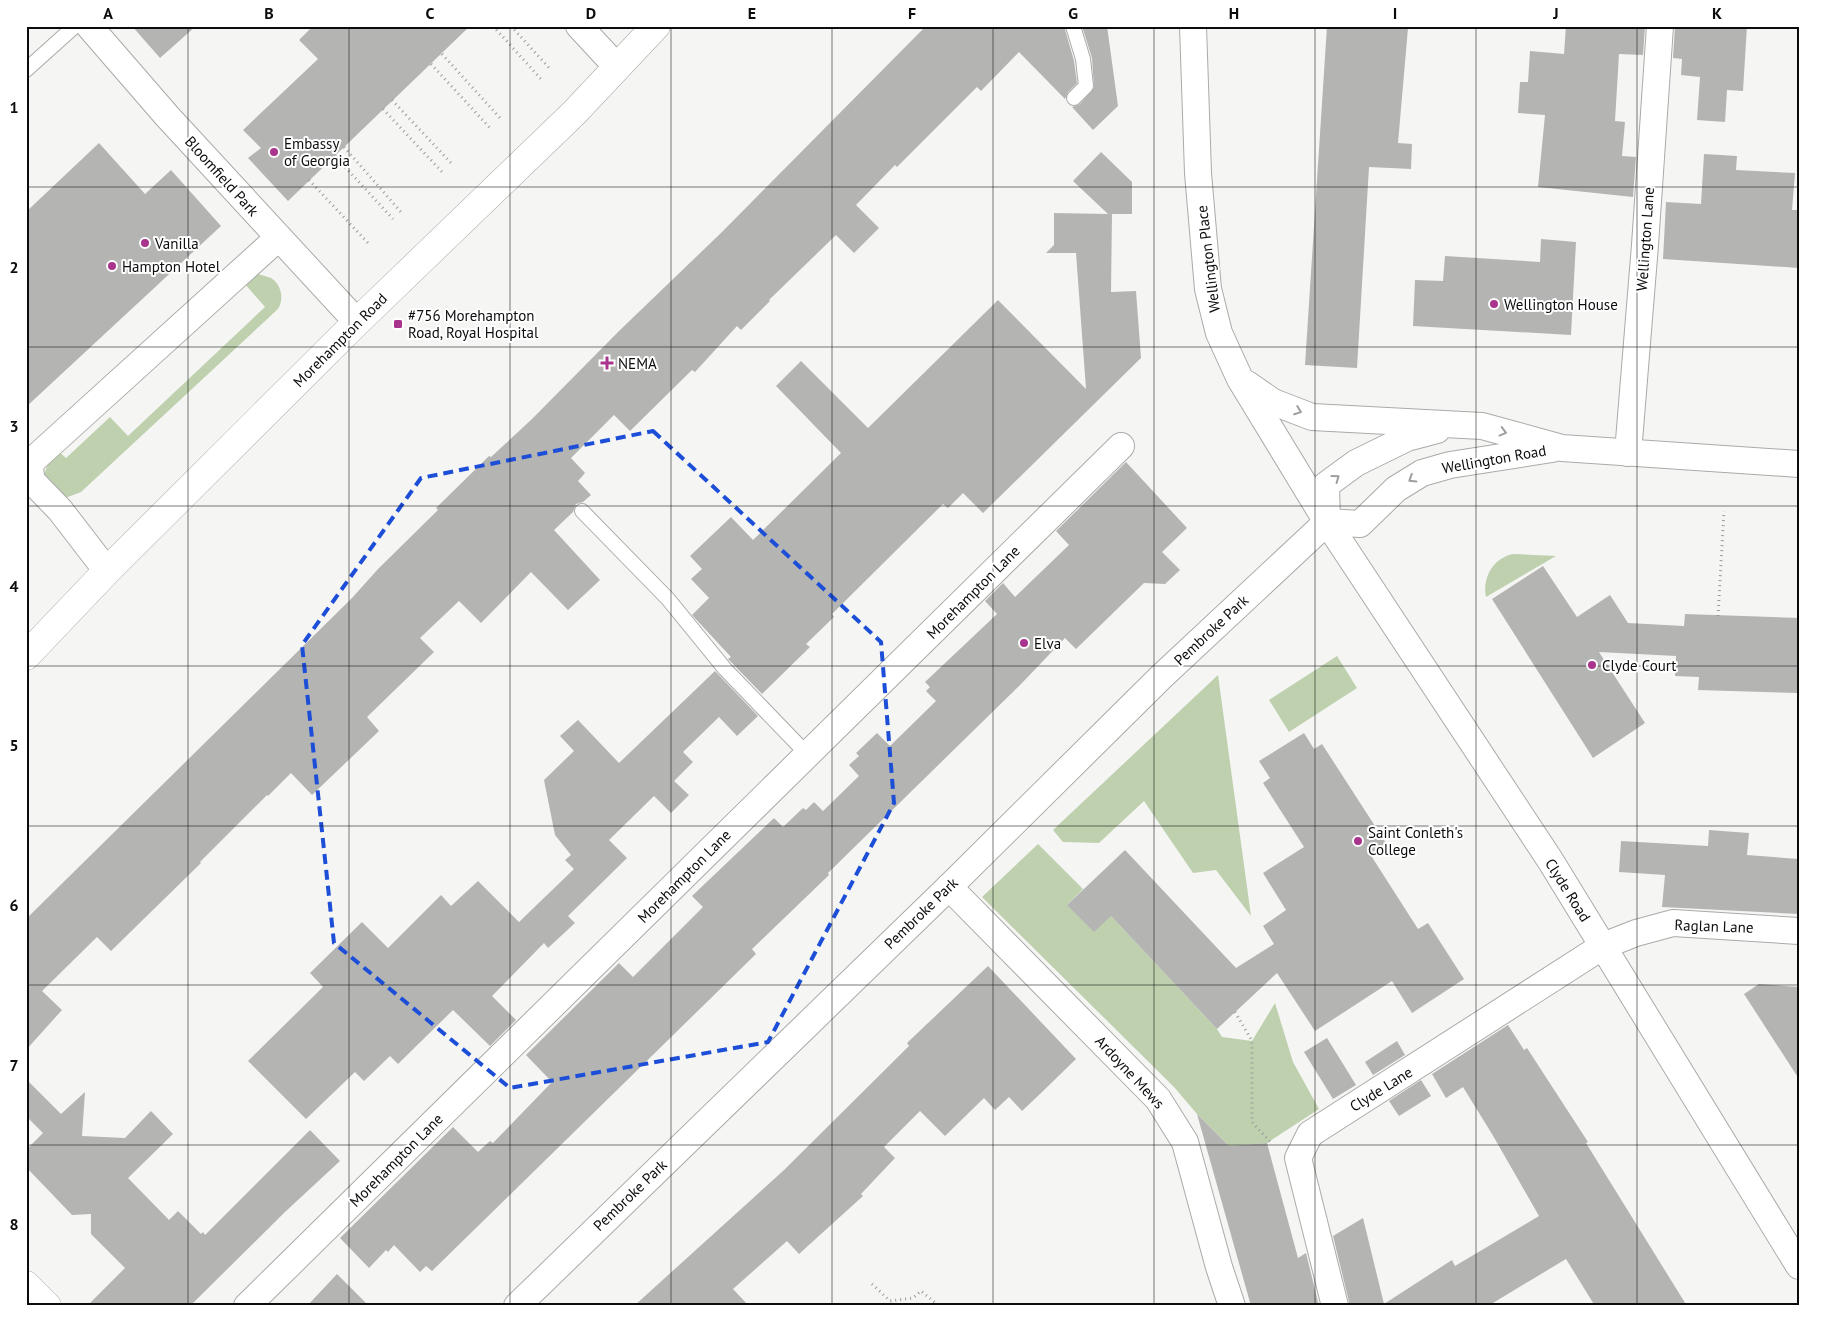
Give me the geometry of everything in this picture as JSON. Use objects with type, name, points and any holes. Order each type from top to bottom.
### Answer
[{"type":"main road","name":"Morehampton Road","points":[[26,656],[107,571],[357,322],[574,113],[656,26]]},
{"type":"main road","points":[[26,1285],[47,1306]]},
{"type":"street","name":"Bloomfield Park","points":[[89,26],[167,116],[357,322]]},
{"type":"street","points":[[580,26],[617,67]]},
{"type":"street","name":"Wellington Place","points":[[1193,26],[1198,173],[1208,289],[1219,333],[1240,379],[1327,522]]},
{"type":"street","name":"Wellington Lane","points":[[1628,453],[1660,26]]},
{"type":"street","points":[[107,571],[60,510],[32,481],[30,470],[32,461],[278,238]]},
{"type":"street","name":"Wellington Road","points":[[1240,379],[1273,402],[1312,417],[1482,426],[1562,448],[1799,464]]},
{"type":"street","name":"Wellington Road","points":[[1455,425],[1407,438],[1356,463],[1326,485],[1327,522],[1360,524],[1396,489],[1422,473],[1450,465],[1562,448]]},
{"type":"street","name":"Morehampton Lane","points":[[247,1306],[1121,446]]},
{"type":"street","name":"Pembroke Park","points":[[516,1306],[949,887],[1161,677],[1327,522]]},
{"type":"street","name":"Clyde Road","points":[[1327,522],[1550,860],[1799,1266]]},
{"type":"street","name":"Ardoyne Mews","points":[[949,887],[1158,1099],[1186,1142],[1219,1267],[1232,1306]]},
{"type":"street","name":"Raglan Lane","points":[[1603,946],[1673,923],[1799,931]]},
{"type":"street","name":"Clyde Lane","points":[[1335,1306],[1298,1158],[1310,1134],[1603,946]]},
{"type":"lane","points":[[26,70],[75,26]]},
{"type":"lane","points":[[1073,26],[1084,59],[1086,86],[1074,98]]},
{"type":"lane","points":[[582,511],[668,598],[725,669],[808,755]]},
{"type":"path","points":[[494,26],[541,79]]},
{"type":"path","points":[[511,26],[551,70]]},
{"type":"path","points":[[442,54],[500,118]]},
{"type":"path","points":[[431,64],[490,128]]},
{"type":"path","points":[[392,100],[452,164]]},
{"type":"path","points":[[383,109],[443,173]]},
{"type":"path","points":[[344,147],[401,212]]},
{"type":"path","points":[[335,156],[394,219]]},
{"type":"path","points":[[309,180],[368,243]]},
{"type":"path","points":[[1718,616],[1724,511]]},
{"type":"path","points":[[1235,1012],[1252,1041],[1252,1122],[1272,1144]]},
{"type":"path","points":[[872,1284],[890,1300],[913,1298],[921,1291],[939,1306]]},
{"type":"highlighted area","points":[[653,431],[881,642],[894,803],[768,1042],[510,1088],[334,943],[302,645],[421,478]]},
{"type":"green space","points":[[255,273],[271,278],[278,284],[281,292],[281,301],[278,309],[81,492],[68,497],[60,496],[44,475],[49,460],[58,451],[66,458],[110,417],[128,436],[265,307],[244,283]]},
{"type":"green space","points":[[1513,554],[1556,556],[1486,597],[1486,583],[1490,570],[1500,560]]},
{"type":"green space","points":[[1337,656],[1357,688],[1289,732],[1269,700]]},
{"type":"green space","points":[[1218,675],[1251,916],[1216,870],[1193,873],[1144,801],[1099,843],[1063,842],[1053,830]]},
{"type":"green space","points":[[1038,844],[1083,889],[1067,905],[1111,916],[1217,1029],[1222,1037],[1252,1041],[1275,1003],[1293,1062],[1319,1109],[1267,1143],[1229,1146],[1197,1114],[1174,1087],[982,897]]},
{"type":"building","points":[[132,26],[196,26],[160,58]]},
{"type":"building","points":[[313,26],[470,26],[288,201],[248,158],[261,148],[243,130],[318,59],[299,40]]},
{"type":"building","points":[[926,26],[1064,26],[1074,61],[1077,83],[1068,92],[1065,99],[1019,52],[981,91],[977,87],[856,205],[879,228],[854,253],[836,235],[741,330],[737,326],[695,372],[692,370],[630,431],[614,415],[571,458],[585,473],[578,481],[591,495],[583,502],[576,504],[573,512],[554,530],[600,580],[568,610],[531,572],[481,623],[459,601],[420,638],[434,652],[367,717],[379,731],[312,795],[291,773],[111,951],[97,937],[42,991],[62,1010],[26,1050],[26,919],[352,598],[378,569],[438,510],[436,508],[489,456],[491,457],[532,419],[619,331],[722,232]]},
{"type":"building","points":[[1082,26],[1107,26],[1118,106],[1093,130],[1072,107],[1080,104],[1094,88],[1092,58]]},
{"type":"building","points":[[1327,26],[1405,26],[1405,28],[1408,28],[1398,143],[1412,144],[1411,169],[1369,167],[1357,368],[1305,365]]},
{"type":"building","points":[[1566,26],[1645,26],[1643,55],[1619,54],[1615,121],[1625,122],[1622,156],[1636,157],[1633,197],[1538,187],[1545,115],[1518,113],[1520,82],[1528,82],[1530,51],[1564,54]]},
{"type":"building","points":[[1675,26],[1747,26],[1743,91],[1727,90],[1725,122],[1697,120],[1700,77],[1681,75],[1682,59],[1673,58]]},
{"type":"building","points":[[99,143],[145,194],[171,170],[221,226],[26,407],[26,212]]},
{"type":"building","points":[[1101,152],[1132,182],[1132,214],[1112,214],[1111,292],[1136,291],[1141,358],[983,513],[963,493],[948,508],[943,504],[832,614],[834,617],[806,644],[810,647],[762,694],[728,659],[731,657],[692,615],[709,598],[691,579],[702,569],[690,556],[731,517],[753,540],[841,453],[776,386],[801,361],[868,428],[998,300],[1086,389],[1076,253],[1046,253],[1054,245],[1054,213],[1108,214],[1073,181]]},
{"type":"building","points":[[1704,154],[1737,156],[1736,170],[1795,173],[1792,210],[1799,210],[1799,268],[1663,259],[1666,202],[1701,204]]},
{"type":"building","name":"Wellington House","points":[[1541,239],[1576,242],[1571,335],[1413,326],[1415,280],[1443,281],[1445,256],[1540,262]]},
{"type":"building","points":[[1126,462],[1187,528],[1162,552],[1180,570],[1165,584],[1144,583],[1076,649],[1065,638],[1022,683],[828,873],[829,875],[752,949],[756,954],[432,1271],[426,1266],[420,1272],[394,1245],[388,1252],[386,1250],[369,1268],[340,1238],[453,1127],[478,1152],[490,1141],[493,1143],[552,1082],[526,1055],[619,963],[633,977],[703,907],[692,896],[774,818],[783,827],[803,808],[806,810],[814,802],[823,811],[859,776],[849,765],[859,756],[856,753],[877,733],[890,746],[936,701],[926,691],[930,687],[925,682],[997,614],[985,601],[1003,583],[1015,597],[1069,545],[1056,531]]},
{"type":"building","points":[[1543,566],[1577,617],[1610,595],[1628,623],[1684,626],[1685,614],[1799,618],[1799,693],[1698,690],[1699,677],[1675,676],[1676,656],[1599,652],[1645,723],[1593,758],[1492,599]]},
{"type":"building","points":[[715,671],[758,716],[737,736],[719,717],[683,752],[693,762],[674,781],[689,795],[671,813],[654,796],[609,840],[627,858],[568,916],[575,923],[548,948],[544,943],[492,996],[516,1020],[490,1046],[453,1010],[398,1064],[390,1056],[364,1081],[355,1072],[306,1119],[248,1061],[323,987],[310,973],[362,922],[388,948],[441,895],[451,906],[478,881],[519,922],[574,869],[565,860],[571,855],[555,835],[544,780],[574,751],[560,736],[578,720],[619,763]]},
{"type":"building","points":[[1304,733],[1314,749],[1322,744],[1386,843],[1370,854],[1418,929],[1428,923],[1464,979],[1412,1013],[1392,981],[1315,1031],[1277,973],[1217,1029],[1111,916],[1094,932],[1067,905],[1125,850],[1236,968],[1274,944],[1263,926],[1286,910],[1263,873],[1304,847],[1263,783],[1270,778],[1259,761]]},
{"type":"building","points":[[1709,830],[1749,833],[1747,855],[1799,859],[1799,914],[1662,907],[1665,875],[1619,872],[1621,841],[1708,846]]},
{"type":"building","points":[[988,966],[1076,1059],[1040,1094],[1022,1111],[1009,1097],[995,1110],[984,1098],[945,1136],[920,1111],[884,1147],[895,1158],[861,1194],[863,1196],[799,1254],[787,1241],[733,1289],[749,1306],[634,1306],[784,1170],[909,1046],[907,1043]]},
{"type":"building","points":[[1759,984],[1799,987],[1799,1079],[1744,994]]},
{"type":"building","points":[[1508,1025],[1524,1050],[1527,1048],[1588,1142],[1586,1143],[1687,1306],[1595,1306],[1566,1259],[1488,1306],[1350,1306],[1333,1236],[1363,1218],[1384,1304],[1452,1260],[1455,1266],[1539,1216],[1463,1087],[1446,1098],[1432,1074]]},
{"type":"building","points":[[1327,1038],[1356,1085],[1333,1099],[1304,1052]]},
{"type":"building","points":[[1397,1041],[1405,1055],[1373,1075],[1365,1062]]},
{"type":"building","points":[[26,1079],[61,1114],[85,1092],[82,1136],[125,1138],[151,1111],[173,1134],[128,1178],[169,1220],[178,1211],[201,1234],[203,1232],[205,1235],[310,1130],[340,1161],[285,1212],[190,1306],[87,1306],[125,1268],[91,1234],[91,1214],[72,1215],[26,1167],[26,1150],[43,1133],[26,1116]]},
{"type":"building","points":[[1421,1080],[1431,1096],[1399,1116],[1389,1101]]},
{"type":"building","points":[[1197,1114],[1229,1146],[1267,1143],[1298,1258],[1306,1253],[1319,1306],[1251,1306]]},
{"type":"building","points":[[337,1274],[369,1306],[307,1306]]},
{"type":"place","name":"Embassy of Georgia","points":[[274,152]]},
{"type":"place","name":"Vanilla","points":[[145,243]]},
{"type":"place","name":"Hampton Hotel","points":[[112,266]]},
{"type":"place","name":"Wellington House","points":[[1494,304]]},
{"type":"place","name":"#756 Morehampton Road, Royal Hospital","points":[[398,324]]},
{"type":"place","name":"NEMA","points":[[607,363]]},
{"type":"place","name":"Elva","points":[[1024,643]]},
{"type":"place","name":"Clyde Court","points":[[1592,665]]},
{"type":"place","name":"Saint Conleth's College","points":[[1358,841]]}]
